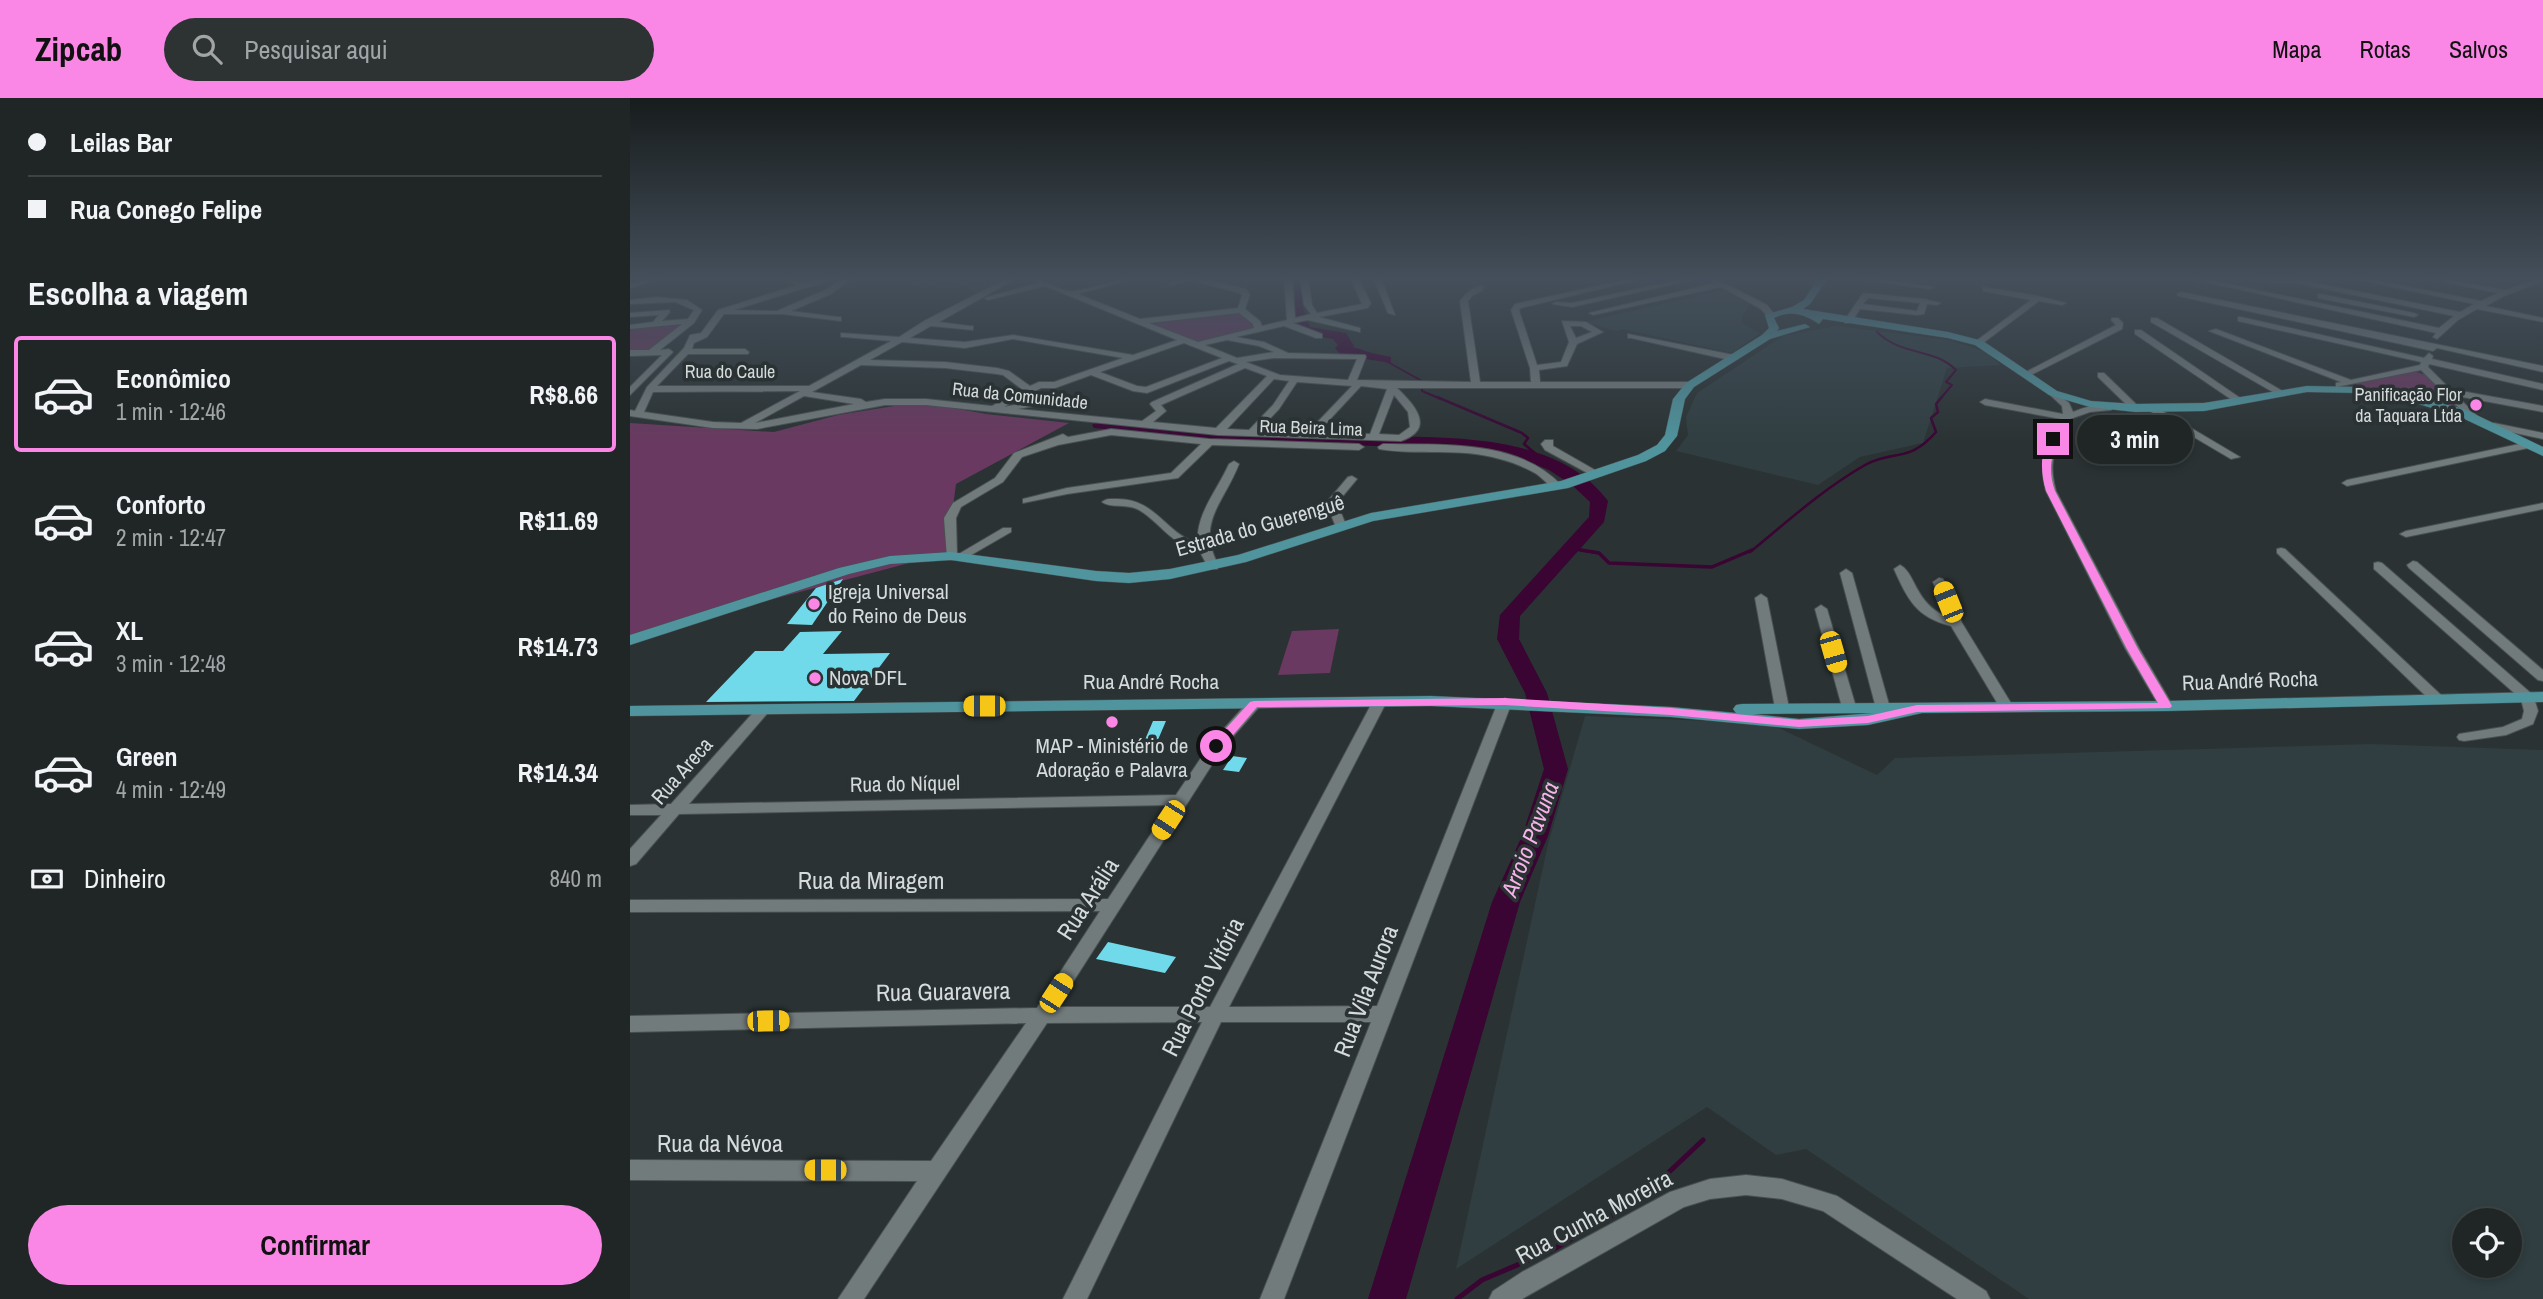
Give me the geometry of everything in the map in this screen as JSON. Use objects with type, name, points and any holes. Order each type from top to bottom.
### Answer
[{"type":"main road","points":[[1766,337],[1770,333]]},
{"type":"main road","points":[[1690,385],[1774,333]]},
{"type":"main road","points":[[1934,333],[1979,343],[2053,393],[2085,404],[2134,408],[2204,407],[2281,393],[2330,388],[2409,398],[2473,417],[2543,452]]},
{"type":"main road","name":"Estrada do Guerenguê","points":[[630,640],[844,571],[890,560],[957,556],[1110,577],[1158,575],[1213,566],[1340,525],[1389,513],[1560,486],[1645,456],[1669,440],[1679,399],[1690,385]]},
{"type":"main road","name":"Rua André Rocha","points":[[1671,712],[1782,708],[2166,706],[2436,698],[2535,698]]},
{"type":"main road","name":"Rua André Rocha","points":[[630,710],[1380,701],[1508,702],[1671,712],[1799,724],[1868,720],[1917,709]]},
{"type":"street","points":[[652,352],[676,333]]},
{"type":"street","points":[[634,413],[650,389],[693,341],[704,333]]},
{"type":"street","points":[[743,426],[910,333]]},
{"type":"street","points":[[1013,337],[1017,333]]},
{"type":"street","points":[[1167,333],[1272,376],[1294,380],[1390,386],[1690,385]]},
{"type":"street","points":[[1196,345],[1239,333]]},
{"type":"street","points":[[1312,333],[1319,337]]},
{"type":"street","points":[[1469,333],[1476,384]]},
{"type":"street","points":[[1523,333],[1534,368],[1535,384]]},
{"type":"street","points":[[1979,343],[1992,333]]},
{"type":"street","points":[[2026,374],[2107,333]]},
{"type":"street","points":[[2140,333],[2241,402]]},
{"type":"street","points":[[2177,333],[2281,393]]},
{"type":"street","points":[[2218,333],[2347,381]]},
{"type":"street","points":[[2298,333],[2425,364],[2543,387]]},
{"type":"street","points":[[2370,333],[2543,369]]},
{"type":"street","points":[[2425,364],[2439,333]]},
{"type":"street","points":[[844,335],[965,345],[1013,337],[1130,357]]},
{"type":"street","points":[[1153,340],[1171,335]]},
{"type":"street","points":[[1631,336],[1734,358]]},
{"type":"street","points":[[1221,338],[1261,344],[1286,355]]},
{"type":"street","points":[[997,409],[1041,384],[1055,385],[1184,340]]},
{"type":"street","points":[[1534,368],[1564,364],[1573,342]]},
{"type":"street","points":[[1114,355],[1138,344]]},
{"type":"street","points":[[686,351],[745,352]]},
{"type":"street","points":[[630,353],[669,352],[630,392]]},
{"type":"street","points":[[1091,372],[1136,389],[1147,390],[1230,360],[1286,355],[1362,358],[1354,384],[1310,435]]},
{"type":"street","points":[[858,362],[945,365],[997,371],[1006,373],[1028,389]]},
{"type":"street","points":[[2330,388],[2347,381],[2425,364]]},
{"type":"street","points":[[2425,364],[2446,391],[2473,417]]},
{"type":"street","points":[[1144,424],[1161,411],[1155,404],[1244,365]]},
{"type":"street","points":[[1218,432],[1272,376]]},
{"type":"street","points":[[2101,376],[2134,408]]},
{"type":"street","points":[[1251,433],[1276,407],[1294,380]]},
{"type":"street","points":[[1373,438],[1390,386]]},
{"type":"street","name":"Rua da Comunidade","points":[[634,413],[713,425],[762,426],[865,405],[926,402],[1218,432],[1401,438],[1414,429],[1416,416],[1390,386]]},
{"type":"street","name":"Rua do Caule","points":[[650,389],[806,391],[855,400],[865,405]]},
{"type":"street","points":[[2446,391],[2543,409]]},
{"type":"street","points":[[2053,393],[2066,412]]},
{"type":"street","points":[[997,409],[1063,398]]},
{"type":"street","points":[[1985,402],[2066,412],[2085,404]]},
{"type":"street","points":[[2151,408],[2235,457]]},
{"type":"street","points":[[2066,412],[2045,462],[2045,475],[2050,491],[2132,649],[2166,706]]},
{"type":"street","points":[[1007,530],[957,556],[950,518],[957,505],[999,480],[1018,455],[1056,442],[1087,420]]},
{"type":"street","points":[[2494,426],[2543,436]]},
{"type":"street","points":[[1071,430],[1088,434]]},
{"type":"street","name":"Rua Beira Lima","points":[[1056,442],[1088,434],[1111,432],[1209,442],[1466,450],[1535,468],[1560,486]]},
{"type":"street","points":[[1027,501],[1066,491],[1174,476],[1209,442]]},
{"type":"street","points":[[1549,442],[1546,444],[1549,448],[1595,474]]},
{"type":"street","points":[[2347,483],[2529,445]]},
{"type":"street","points":[[1213,566],[1203,547],[1206,520],[1229,479],[1234,464]]},
{"type":"street","points":[[1340,525],[1331,503],[1352,480]]},
{"type":"street","points":[[1107,502],[1131,502],[1141,507],[1180,541],[1194,547],[1203,547]]},
{"type":"street","points":[[2406,534],[2543,506]]},
{"type":"street","points":[[2280,551],[2436,698]]},
{"type":"street","points":[[2413,565],[2543,677]]},
{"type":"street","points":[[2378,566],[2535,698],[2528,721],[2517,728],[2464,737]]},
{"type":"street","points":[[1900,569],[1913,599],[1921,608],[1933,617],[1956,623]]},
{"type":"street","points":[[1846,573],[1883,708]]},
{"type":"street","points":[[1939,582],[1956,623],[2007,708]]},
{"type":"street","points":[[1761,598],[1782,708]]},
{"type":"street","points":[[1821,609],[1849,707]]},
{"type":"street","name":"Rua Porto Vitória","points":[[1075,1299],[1216,1013],[1380,701]]},
{"type":"street","name":"Rua Vila Aurora","points":[[1272,1299],[1508,702]]},
{"type":"street","name":"Rua Arália","points":[[850,1299],[1042,1015],[1216,746],[1254,704]]},
{"type":"street","name":"Rua Areca","points":[[630,860],[765,708]]},
{"type":"street","name":"Rua do Níquel","points":[[630,810],[1181,800]]},
{"type":"street","name":"Rua da Miragem","points":[[630,906],[1113,905]]},
{"type":"street","name":"Rua Guaravera","points":[[630,1024],[1042,1015],[1383,1014]]},
{"type":"street","name":"Rua da Névoa","points":[[630,1170],[936,1171]]},
{"type":"street","name":"Rua Cunha Moreira","points":[[1501,1299],[1530,1280],[1678,1199],[1710,1189],[1746,1185],[1782,1189],[1829,1203],[1978,1299]]},
{"type":"shaded area","points":[[630,333],[672,333],[649,351],[630,351]]},
{"type":"shaded area","points":[[1173,333],[1238,333],[1197,343]]},
{"type":"shaded area","points":[[1641,333],[1760,333],[1732,353]]},
{"type":"shaded area","points":[[1799,333],[1893,333],[1949,340],[1986,352],[2001,365],[1947,368],[1923,443],[1860,457],[1818,485],[1676,451],[1688,435],[1686,417],[1697,393],[1783,336]]},
{"type":"shaded area","points":[[2410,370],[2429,376],[2466,413],[2363,390],[2354,383]]},
{"type":"shaded area","points":[[919,402],[986,414],[1069,423],[956,484],[947,553],[630,637],[630,423],[774,432],[838,415]]},
{"type":"shaded area","points":[[1339,629],[1330,673],[1278,675],[1292,631]]},
{"type":"shaded area","points":[[1585,716],[1758,723],[1775,726],[1877,775],[1895,758],[2371,744],[2543,750],[2543,1299],[2029,1299],[1806,1149],[1776,1155],[1707,1107],[1456,1269],[1548,844]]},
{"type":"building","name":"Igreja Universal do Reino de Deus","points":[[843,579],[812,625],[787,624],[816,588]]},
{"type":"building","name":"Nova DFL","points":[[842,631],[823,654],[890,653],[854,701],[706,702],[755,651],[783,651],[800,632]]},
{"type":"building","points":[[1153,721],[1166,721],[1154,749],[1141,749]]},
{"type":"building","points":[[1232,756],[1247,758],[1239,772],[1223,770]]},
{"type":"building","points":[[1108,942],[1176,957],[1165,973],[1096,959]]},
{"type":"waterway","name":"Arroio Pavuna","points":[[1324,333],[1341,336],[1340,339],[1347,346],[1342,348],[1346,352],[1386,360]]},
{"type":"waterway","points":[[1878,333],[1897,345],[1938,358],[1956,370],[1946,382],[1952,385],[1940,399]]},
{"type":"waterway","points":[[1347,346],[1377,356],[1422,381],[1422,391],[1441,399]]},
{"type":"waterway","points":[[1437,397],[1522,433],[1528,438],[1524,444],[1548,464]]},
{"type":"waterway","points":[[1750,552],[1850,474],[1875,460],[1909,452],[1926,442],[1936,432],[1931,418],[1938,412],[1936,404],[1942,397]]},
{"type":"waterway","name":"Arroio Pavuna","points":[[1100,425],[1243,436],[1446,443],[1503,449],[1555,467],[1578,481],[1599,501],[1598,518],[1510,615],[1508,639],[1536,693],[1556,769],[1535,836],[1506,902],[1387,1299]]},
{"type":"waterway","points":[[1571,549],[1593,552]]},
{"type":"waterway","points":[[1581,550],[1593,552]]},
{"type":"waterway","points":[[1593,552],[1599,553],[1609,563],[1712,567],[1752,550]]},
{"type":"waterway","points":[[1457,1299],[1482,1280],[1550,1251],[1620,1211],[1651,1189],[1703,1140]]},
{"type":"place","name":"Panificação Flor da Taquara Ltda","points":[[2476,405]]},
{"type":"place","name":"Igreja Universal do Reino de Deus","points":[[814,604]]},
{"type":"place","name":"Nova DFL","points":[[815,678]]},
{"type":"place","name":"MAP - Ministério de Adoração e Palavra","points":[[1112,722]]},
{"type":"route","points":[[1216,746],[1254,704],[1505,702],[1671,712],[1799,724],[1868,720],[1917,709],[2166,706],[2132,649],[2050,491],[2045,475],[2045,462],[2053,439]]}]
